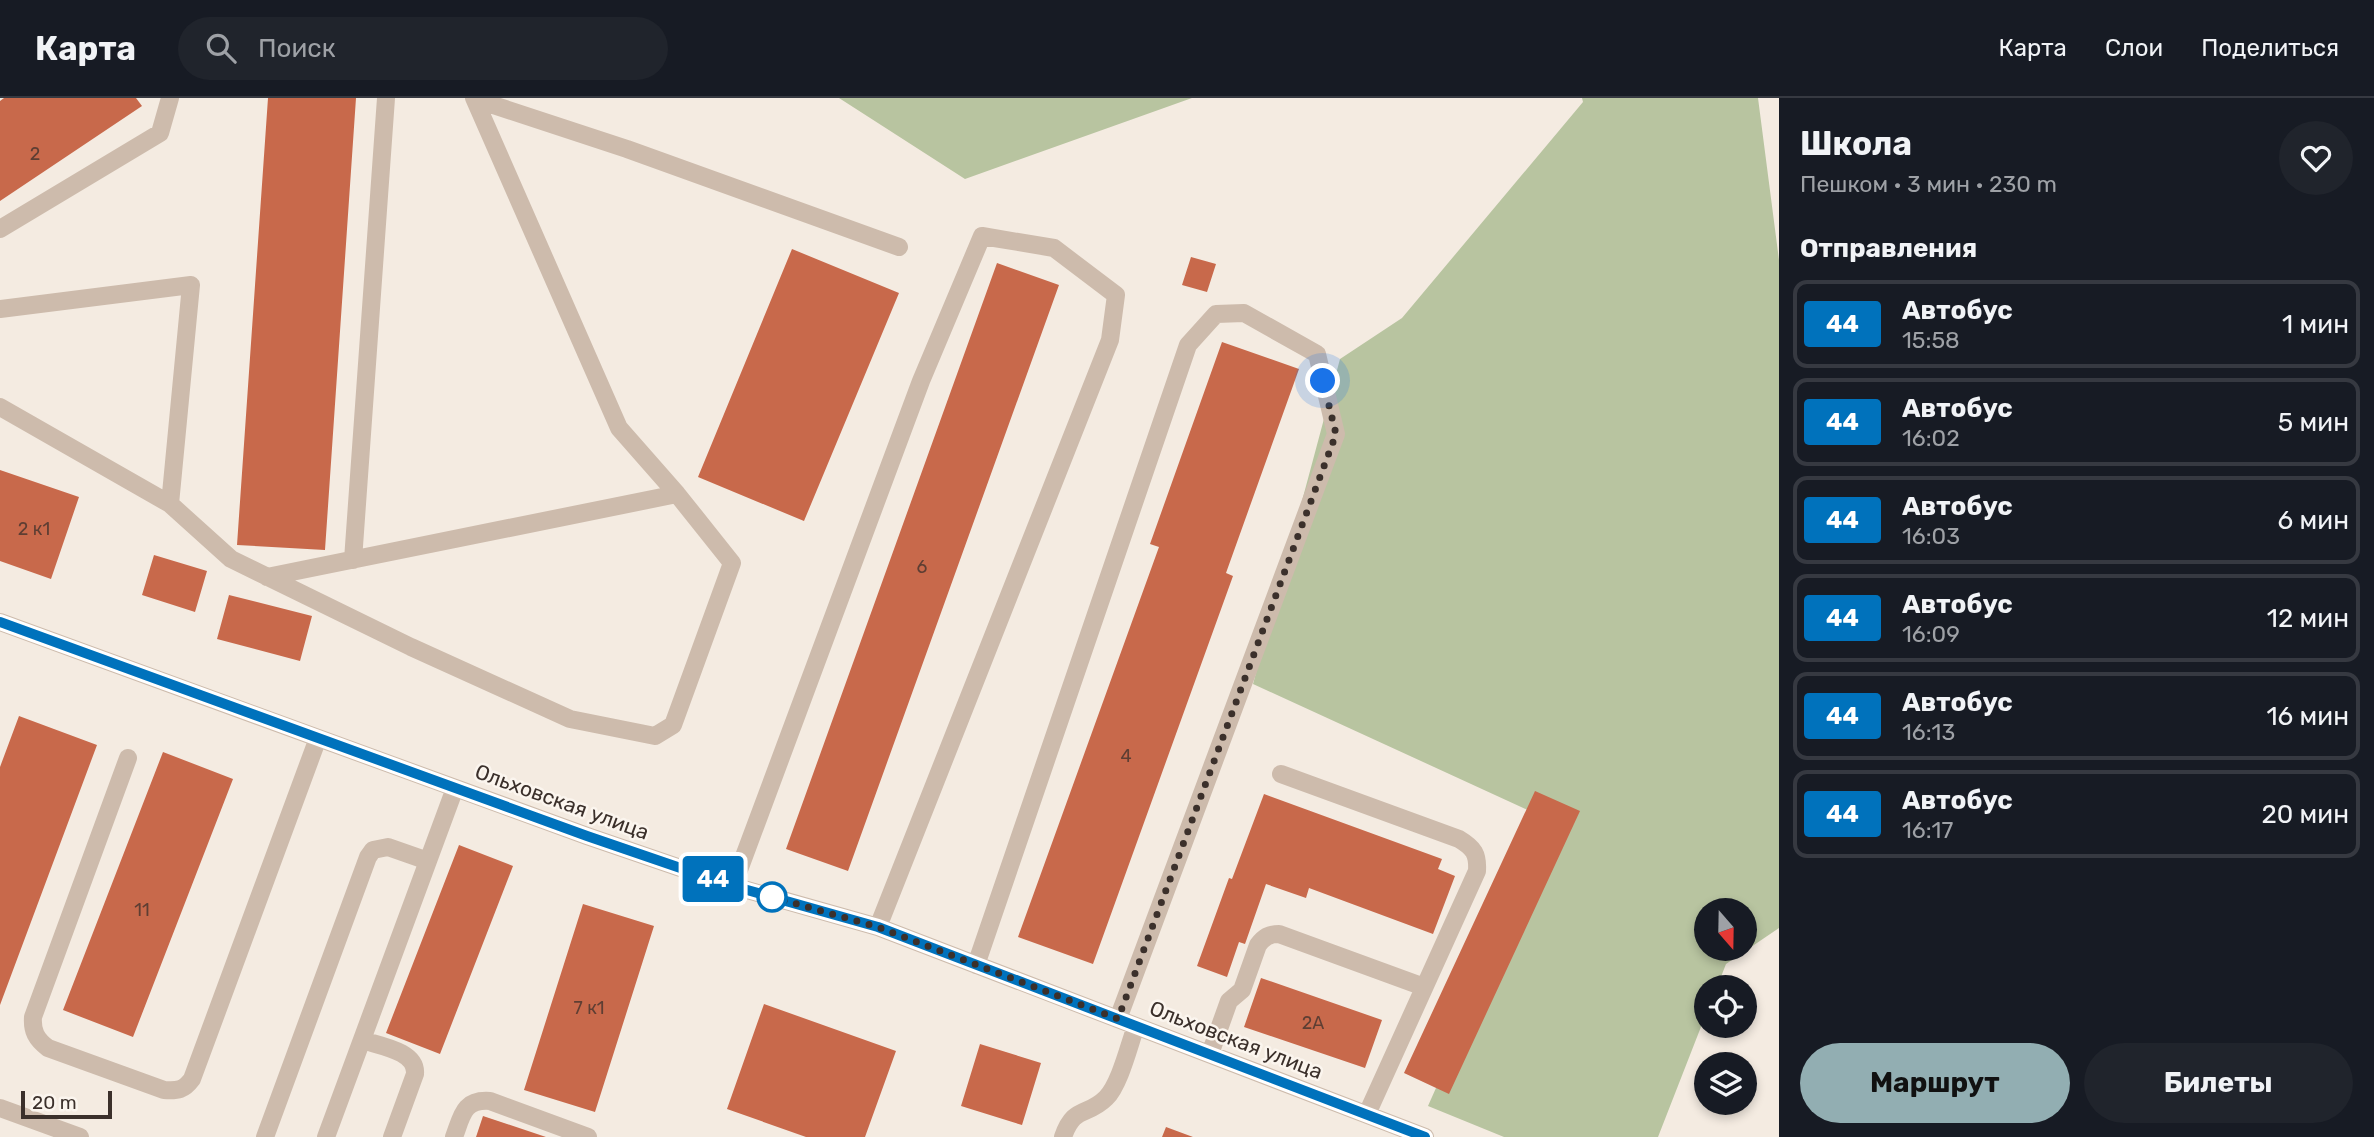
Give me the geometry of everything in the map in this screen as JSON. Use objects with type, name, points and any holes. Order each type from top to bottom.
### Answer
[{"type":"street","points":[[0,229],[160,133],[170,98]]},
{"type":"street","points":[[353,560],[386,98]]},
{"type":"street","points":[[475,98],[627,149],[899,247]]},
{"type":"street","points":[[0,407],[170,504],[231,559],[411,647],[570,719],[655,736],[673,725],[732,563],[620,428],[475,98]]},
{"type":"street","points":[[733,886],[921,381],[982,236],[1054,248],[1116,295],[1110,340],[878,927]]},
{"type":"street","points":[[0,309],[191,285],[170,504]]},
{"type":"street","points":[[976,965],[1188,345],[1216,314],[1244,313],[1317,354],[1336,434],[1118,1019]]},
{"type":"street","points":[[267,577],[677,494]]},
{"type":"street","name":"Ольховская улица","points":[[0,622],[454,788],[733,886],[878,927],[1425,1137]]},
{"type":"street","points":[[128,758],[33,1017],[33,1028],[38,1040],[48,1048],[164,1090],[177,1091],[187,1087],[192,1079],[318,738]]},
{"type":"street","points":[[1281,774],[1460,839],[1471,846],[1478,858],[1477,871],[1367,1114]]},
{"type":"street","points":[[326,1137],[454,788]]},
{"type":"street","points":[[265,1137],[368,857],[373,850],[388,847],[428,861]]},
{"type":"street","points":[[1210,1054],[1230,1001],[1242,990],[1258,945],[1263,938],[1271,934],[1279,934],[1424,987]]},
{"type":"street","points":[[1063,1137],[1068,1122],[1074,1116],[1107,1097],[1136,1026]]},
{"type":"street","points":[[362,1040],[412,1059],[416,1067],[392,1137]]},
{"type":"street","points":[[454,1137],[469,1104],[479,1100],[490,1101],[587,1137]]},
{"type":"street","points":[[0,1108],[80,1137]]},
{"type":"green space","points":[[839,98],[1192,98],[965,179]]},
{"type":"green space","points":[[1582,98],[1758,98],[1779,260],[1779,928],[1757,943],[1757,898],[1694,898],[1694,961],[1730,961],[1726,964],[1722,975],[1694,975],[1694,1038],[1697,1038],[1658,1137],[1504,1137],[1428,1106],[1554,822],[1253,684],[1340,359],[1402,318],[1583,102]]},
{"type":"building","points":[[4,98],[136,98],[142,106],[0,201],[0,101]]},
{"type":"building","points":[[268,98],[356,98],[325,550],[237,545]]},
{"type":"building","points":[[792,249],[899,293],[804,521],[698,477]]},
{"type":"building","points":[[1191,257],[1216,264],[1207,292],[1182,285]]},
{"type":"building","points":[[997,263],[1059,285],[848,871],[786,849]]},
{"type":"building","points":[[1222,342],[1299,369],[1226,573],[1233,576],[1093,964],[1018,937],[1159,547],[1150,544]]},
{"type":"building","points":[[0,470],[79,497],[51,579],[0,561]]},
{"type":"building","points":[[154,555],[207,571],[195,612],[142,595]]},
{"type":"building","points":[[229,595],[312,616],[300,661],[217,639]]},
{"type":"building","points":[[19,716],[97,745],[0,1005],[0,767]]},
{"type":"building","points":[[163,752],[233,779],[133,1037],[63,1010]]},
{"type":"building","points":[[1535,791],[1580,811],[1449,1094],[1404,1073]]},
{"type":"building","points":[[1264,794],[1442,859],[1438,869],[1455,876],[1433,934],[1309,888],[1306,898],[1266,884],[1245,944],[1239,942],[1227,977],[1197,966],[1229,878],[1232,879]]},
{"type":"building","points":[[459,845],[513,866],[440,1054],[386,1033]]},
{"type":"building","points":[[583,904],[654,926],[595,1112],[524,1090]]},
{"type":"building","points":[[1261,978],[1382,1020],[1365,1068],[1244,1027]]},
{"type":"building","points":[[764,1004],[896,1051],[865,1137],[806,1137],[727,1109]]},
{"type":"building","points":[[980,1044],[1041,1063],[1022,1125],[961,1106]]},
{"type":"building","points":[[483,1116],[546,1137],[476,1137]]},
{"type":"building","points":[[1166,1127],[1193,1137],[1162,1137]]},
{"type":"bus line","name":"44","points":[[0,622],[587,836],[733,886],[878,927],[1425,1137]]},
{"type":"route","points":[[772,897],[878,927],[1118,1019],[1336,434],[1323,381]]}]
